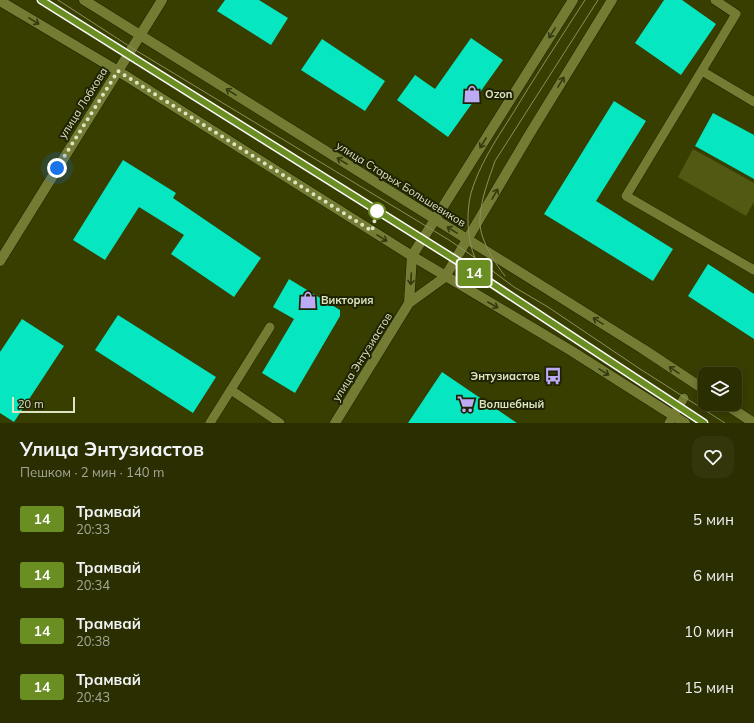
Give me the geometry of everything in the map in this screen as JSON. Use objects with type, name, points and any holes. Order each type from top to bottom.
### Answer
[{"type":"main road","name":"улица Старых Большевиков","points":[[84,0],[468,239],[698,385]]},
{"type":"main road","name":"улица Лобкова","points":[[0,261],[162,0]]},
{"type":"main road","points":[[409,303],[412,256],[573,0]]},
{"type":"main road","points":[[409,303],[445,277],[529,135],[612,0]]},
{"type":"main road","points":[[0,1],[118,71],[445,277],[570,350],[671,419],[685,423]]},
{"type":"main road","name":"улица Энтузиастов","points":[[335,423],[409,303]]},
{"type":"main road","points":[[736,411],[754,423]]},
{"type":"lane","points":[[714,0],[736,14],[626,196],[754,270]]},
{"type":"lane","points":[[702,71],[754,102]]},
{"type":"lane","points":[[210,423],[270,327]]},
{"type":"lane","points":[[230,390],[280,423]]},
{"type":"lane","points":[[671,419],[684,398]]},
{"type":"green space","points":[[693,149],[754,183],[754,202],[746,216],[678,177]]},
{"type":"building","points":[[225,0],[259,0],[288,18],[271,45],[217,11]]},
{"type":"building","points":[[664,0],[682,0],[716,24],[681,75],[635,43]]},
{"type":"building","points":[[471,38],[503,60],[448,137],[397,100],[415,75],[435,89]]},
{"type":"building","points":[[322,39],[385,81],[365,111],[301,70]]},
{"type":"building","points":[[614,101],[646,121],[596,201],[673,249],[653,281],[544,214]]},
{"type":"building","points":[[713,113],[754,135],[754,179],[695,146]]},
{"type":"building","points":[[123,160],[176,193],[173,198],[261,258],[234,297],[171,254],[184,235],[139,207],[105,260],[73,240]]},
{"type":"building","points":[[708,264],[754,294],[754,339],[688,296]]},
{"type":"building","points":[[289,279],[340,310],[340,316],[295,393],[262,373],[294,319],[273,307]]},
{"type":"building","points":[[118,315],[216,377],[193,413],[95,350]]},
{"type":"building","points":[[22,319],[64,346],[14,422],[0,413],[0,352]]},
{"type":"building","points":[[442,372],[517,423],[408,423]]},
{"type":"tram line","points":[[41,0],[455,260],[704,423]]},
{"type":"tram line","name":"14","points":[[41,0],[377,212],[456,260],[704,423]]},
{"type":"tram line","points":[[58,0],[132,48],[449,240],[514,287],[548,307],[640,369],[725,423]]},
{"type":"tram line","points":[[475,258],[470,243],[468,209],[471,193],[478,173],[499,136],[585,0]]},
{"type":"tram line","points":[[505,276],[496,264],[484,241],[480,225],[482,203],[495,161],[598,0]]},
{"type":"place","name":"Ozon","points":[[472,94]]},
{"type":"place","name":"Виктория","points":[[308,300]]},
{"type":"place","name":"Энтузиастов","points":[[553,376]]},
{"type":"place","name":"Волшебный","points":[[466,404]]},
{"type":"route","points":[[57,168],[118,71],[372,231],[377,211]]}]
